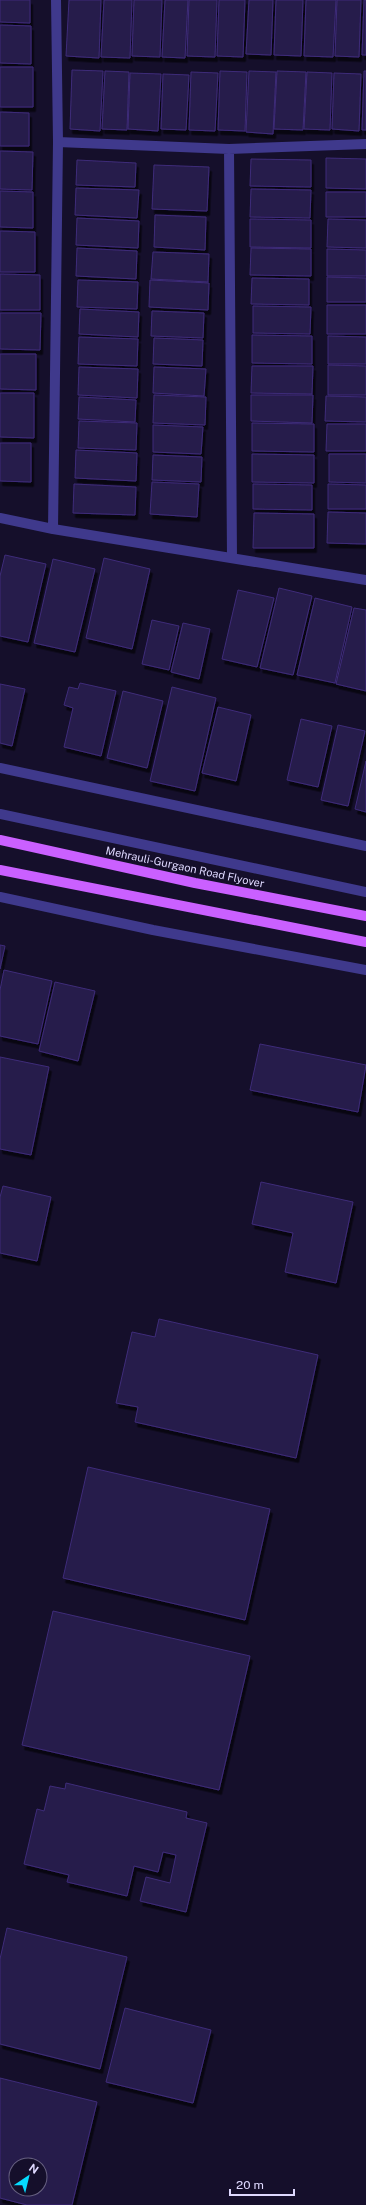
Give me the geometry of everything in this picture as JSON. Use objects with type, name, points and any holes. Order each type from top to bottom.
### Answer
[{"type":"main road","name":"Mehrauli-Gurgaon Road Flyover","points":[[0,840],[195,883],[366,916]]},
{"type":"main road","points":[[0,870],[366,942]]},
{"type":"street","points":[[53,529],[58,142],[56,0]]},
{"type":"street","points":[[58,142],[229,149],[366,144]]},
{"type":"street","points":[[229,149],[232,558]]},
{"type":"street","points":[[0,518],[53,529],[366,580]]},
{"type":"street","points":[[0,768],[366,846]]},
{"type":"street","points":[[0,814],[366,892]]},
{"type":"street","points":[[0,897],[153,930],[366,970]]},
{"type":"building","points":[[0,0],[30,0],[30,23],[0,22]]},
{"type":"building","points":[[69,0],[101,0],[99,58],[66,56]]},
{"type":"building","points":[[104,0],[132,0],[130,58],[101,57]]},
{"type":"building","points":[[134,0],[162,0],[160,57],[132,56]]},
{"type":"building","points":[[165,0],[188,0],[185,58],[162,57]]},
{"type":"building","points":[[189,0],[217,0],[215,57],[187,56]]},
{"type":"building","points":[[219,0],[245,0],[243,57],[217,56]]},
{"type":"building","points":[[249,0],[273,0],[271,55],[246,54]]},
{"type":"building","points":[[276,0],[303,0],[301,56],[274,55]]},
{"type":"building","points":[[306,0],[336,0],[333,57],[304,56]]},
{"type":"building","points":[[337,0],[361,0],[359,57],[335,56]]},
{"type":"building","points":[[364,0],[366,0],[366,55],[362,55]]},
{"type":"building","points":[[0,25],[31,26],[31,64],[0,63]]},
{"type":"building","points":[[0,67],[33,67],[33,107],[0,107]]},
{"type":"building","points":[[72,70],[103,71],[100,131],[70,129]]},
{"type":"building","points":[[105,71],[129,72],[127,130],[102,129]]},
{"type":"building","points":[[220,71],[247,72],[245,131],[218,130]]},
{"type":"building","points":[[249,71],[276,72],[273,134],[246,132]]},
{"type":"building","points":[[277,71],[306,72],[303,130],[274,129]]},
{"type":"building","points":[[364,71],[366,71],[366,130],[362,130]]},
{"type":"building","points":[[191,72],[218,73],[215,131],[189,130]]},
{"type":"building","points":[[307,72],[332,73],[330,130],[304,129]]},
{"type":"building","points":[[130,73],[161,74],[158,131],[128,129]]},
{"type":"building","points":[[334,73],[361,74],[359,131],[332,129]]},
{"type":"building","points":[[163,74],[189,75],[186,130],[161,129]]},
{"type":"building","points":[[0,112],[29,113],[29,146],[0,146]]},
{"type":"building","points":[[0,151],[33,152],[32,190],[0,189]]},
{"type":"building","points":[[326,158],[366,159],[366,189],[326,188]]},
{"type":"building","points":[[251,159],[311,160],[311,187],[250,186]]},
{"type":"building","points":[[77,160],[136,163],[135,187],[76,185]]},
{"type":"building","points":[[154,165],[209,167],[207,211],[152,209]]},
{"type":"building","points":[[76,188],[139,190],[137,218],[75,215]]},
{"type":"building","points":[[251,189],[311,190],[310,218],[250,217]]},
{"type":"building","points":[[0,191],[33,192],[33,228],[0,227]]},
{"type":"building","points":[[326,192],[366,192],[366,217],[326,217]]},
{"type":"building","points":[[155,215],[206,217],[205,250],[154,247]]},
{"type":"building","points":[[77,218],[139,221],[138,248],[76,245]]},
{"type":"building","points":[[250,219],[311,220],[311,248],[250,247]]},
{"type":"building","points":[[328,219],[366,220],[366,248],[327,247]]},
{"type":"building","points":[[0,231],[35,232],[35,272],[0,272]]},
{"type":"building","points":[[77,248],[137,251],[136,279],[76,276]]},
{"type":"building","points":[[251,248],[311,249],[311,276],[250,275]]},
{"type":"building","points":[[327,249],[366,250],[366,276],[327,276]]},
{"type":"building","points":[[153,252],[209,254],[208,282],[151,279]]},
{"type":"building","points":[[0,274],[40,275],[40,310],[0,310]]},
{"type":"building","points":[[327,277],[366,278],[366,302],[327,302]]},
{"type":"building","points":[[252,278],[309,279],[309,305],[251,304]]},
{"type":"building","points":[[78,280],[138,282],[137,309],[77,307]]},
{"type":"building","points":[[150,280],[209,283],[208,310],[149,307]]},
{"type":"building","points":[[327,305],[366,305],[366,334],[327,334]]},
{"type":"building","points":[[253,306],[311,307],[310,334],[253,333]]},
{"type":"building","points":[[80,309],[139,312],[138,337],[79,334]]},
{"type":"building","points":[[152,311],[204,313],[203,338],[151,336]]},
{"type":"building","points":[[0,313],[41,313],[40,350],[0,349]]},
{"type":"building","points":[[252,335],[312,336],[312,364],[252,363]]},
{"type":"building","points":[[328,336],[366,337],[366,364],[328,364]]},
{"type":"building","points":[[79,337],[138,339],[137,366],[78,364]]},
{"type":"building","points":[[154,338],[203,340],[202,366],[153,364]]},
{"type":"building","points":[[0,354],[36,354],[36,390],[0,389]]},
{"type":"building","points":[[328,365],[366,366],[366,395],[328,395]]},
{"type":"building","points":[[252,366],[313,366],[312,394],[251,393]]},
{"type":"building","points":[[79,367],[138,369],[137,398],[78,395]]},
{"type":"building","points":[[154,367],[206,369],[204,396],[153,393]]},
{"type":"building","points":[[0,393],[34,393],[34,438],[0,437]]},
{"type":"building","points":[[154,395],[206,397],[205,425],[153,423]]},
{"type":"building","points":[[251,395],[313,395],[312,423],[251,421]]},
{"type":"building","points":[[326,396],[366,397],[366,422],[325,421]]},
{"type":"building","points":[[79,397],[136,400],[135,422],[78,419]]},
{"type":"building","points":[[79,421],[137,423],[136,450],[78,448]]},
{"type":"building","points":[[252,423],[314,424],[314,452],[252,451]]},
{"type":"building","points":[[327,424],[366,424],[366,451],[326,451]]},
{"type":"building","points":[[153,425],[203,427],[201,454],[153,452]]},
{"type":"building","points":[[0,443],[31,443],[31,482],[0,481]]},
{"type":"building","points":[[76,450],[137,453],[136,481],[75,478]]},
{"type":"building","points":[[252,454],[314,455],[314,483],[252,482]]},
{"type":"building","points":[[329,454],[366,454],[366,483],[329,482]]},
{"type":"building","points":[[153,455],[202,457],[201,482],[152,480]]},
{"type":"building","points":[[152,482],[199,484],[197,517],[150,514]]},
{"type":"building","points":[[74,484],[136,487],[135,515],[73,513]]},
{"type":"building","points":[[253,484],[312,485],[312,510],[253,509]]},
{"type":"building","points":[[328,484],[366,485],[366,509],[328,509]]},
{"type":"building","points":[[328,512],[366,513],[366,544],[327,543]]},
{"type":"building","points":[[254,513],[314,514],[314,548],[253,548]]},
{"type":"building","points":[[5,555],[46,564],[28,642],[0,636],[0,576]]},
{"type":"building","points":[[104,558],[150,569],[132,649],[86,638]]},
{"type":"building","points":[[53,559],[95,569],[75,652],[34,643]]},
{"type":"building","points":[[279,588],[312,596],[293,675],[260,668]]},
{"type":"building","points":[[238,590],[274,598],[257,667],[222,659]]},
{"type":"building","points":[[315,598],[352,607],[335,683],[297,675]]},
{"type":"building","points":[[354,608],[366,610],[366,691],[336,684]]},
{"type":"building","points":[[152,620],[179,626],[169,670],[142,664]]},
{"type":"building","points":[[183,623],[210,629],[199,679],[171,672]]},
{"type":"building","points":[[80,683],[116,691],[101,756],[64,747],[73,708],[64,705],[69,687],[78,689]]},
{"type":"building","points":[[0,684],[25,689],[12,746],[0,743]]},
{"type":"building","points":[[172,687],[216,698],[195,791],[150,781]]},
{"type":"building","points":[[123,691],[163,701],[147,768],[107,758]]},
{"type":"building","points":[[218,707],[251,715],[236,781],[202,773]]},
{"type":"building","points":[[301,719],[332,726],[318,787],[287,780]]},
{"type":"building","points":[[338,725],[365,731],[348,806],[321,800]]},
{"type":"building","points":[[366,761],[366,812],[355,809]]},
{"type":"building","points":[[0,945],[5,946],[0,969]]},
{"type":"building","points":[[4,970],[52,981],[38,1044],[0,1036],[0,990]]},
{"type":"building","points":[[55,982],[95,991],[78,1061],[39,1051]]},
{"type":"building","points":[[260,1044],[366,1065],[358,1112],[250,1090]]},
{"type":"building","points":[[0,1057],[49,1067],[31,1155],[0,1149]]},
{"type":"building","points":[[261,1182],[353,1202],[336,1283],[285,1272],[293,1233],[252,1224]]},
{"type":"building","points":[[3,1186],[51,1197],[37,1261],[0,1253],[0,1197]]},
{"type":"building","points":[[159,1319],[318,1355],[296,1458],[135,1422],[138,1407],[116,1403],[132,1332],[155,1337]]},
{"type":"building","points":[[88,1467],[270,1509],[245,1620],[63,1578]]},
{"type":"building","points":[[53,1611],[250,1656],[219,1790],[22,1745]]},
{"type":"building","points":[[66,1783],[187,1812],[186,1818],[207,1823],[186,1912],[140,1901],[146,1877],[170,1883],[176,1855],[163,1852],[158,1872],[134,1866],[127,1896],[67,1882],[69,1875],[24,1864],[37,1809],[44,1811],[50,1786],[65,1789]]},
{"type":"building","points":[[7,1928],[127,1957],[100,2069],[0,2044],[0,1959]]},
{"type":"building","points":[[125,2008],[211,2030],[193,2103],[106,2082]]},
{"type":"building","points":[[0,2078],[97,2102],[72,2205],[27,2205],[0,2198]]}]
